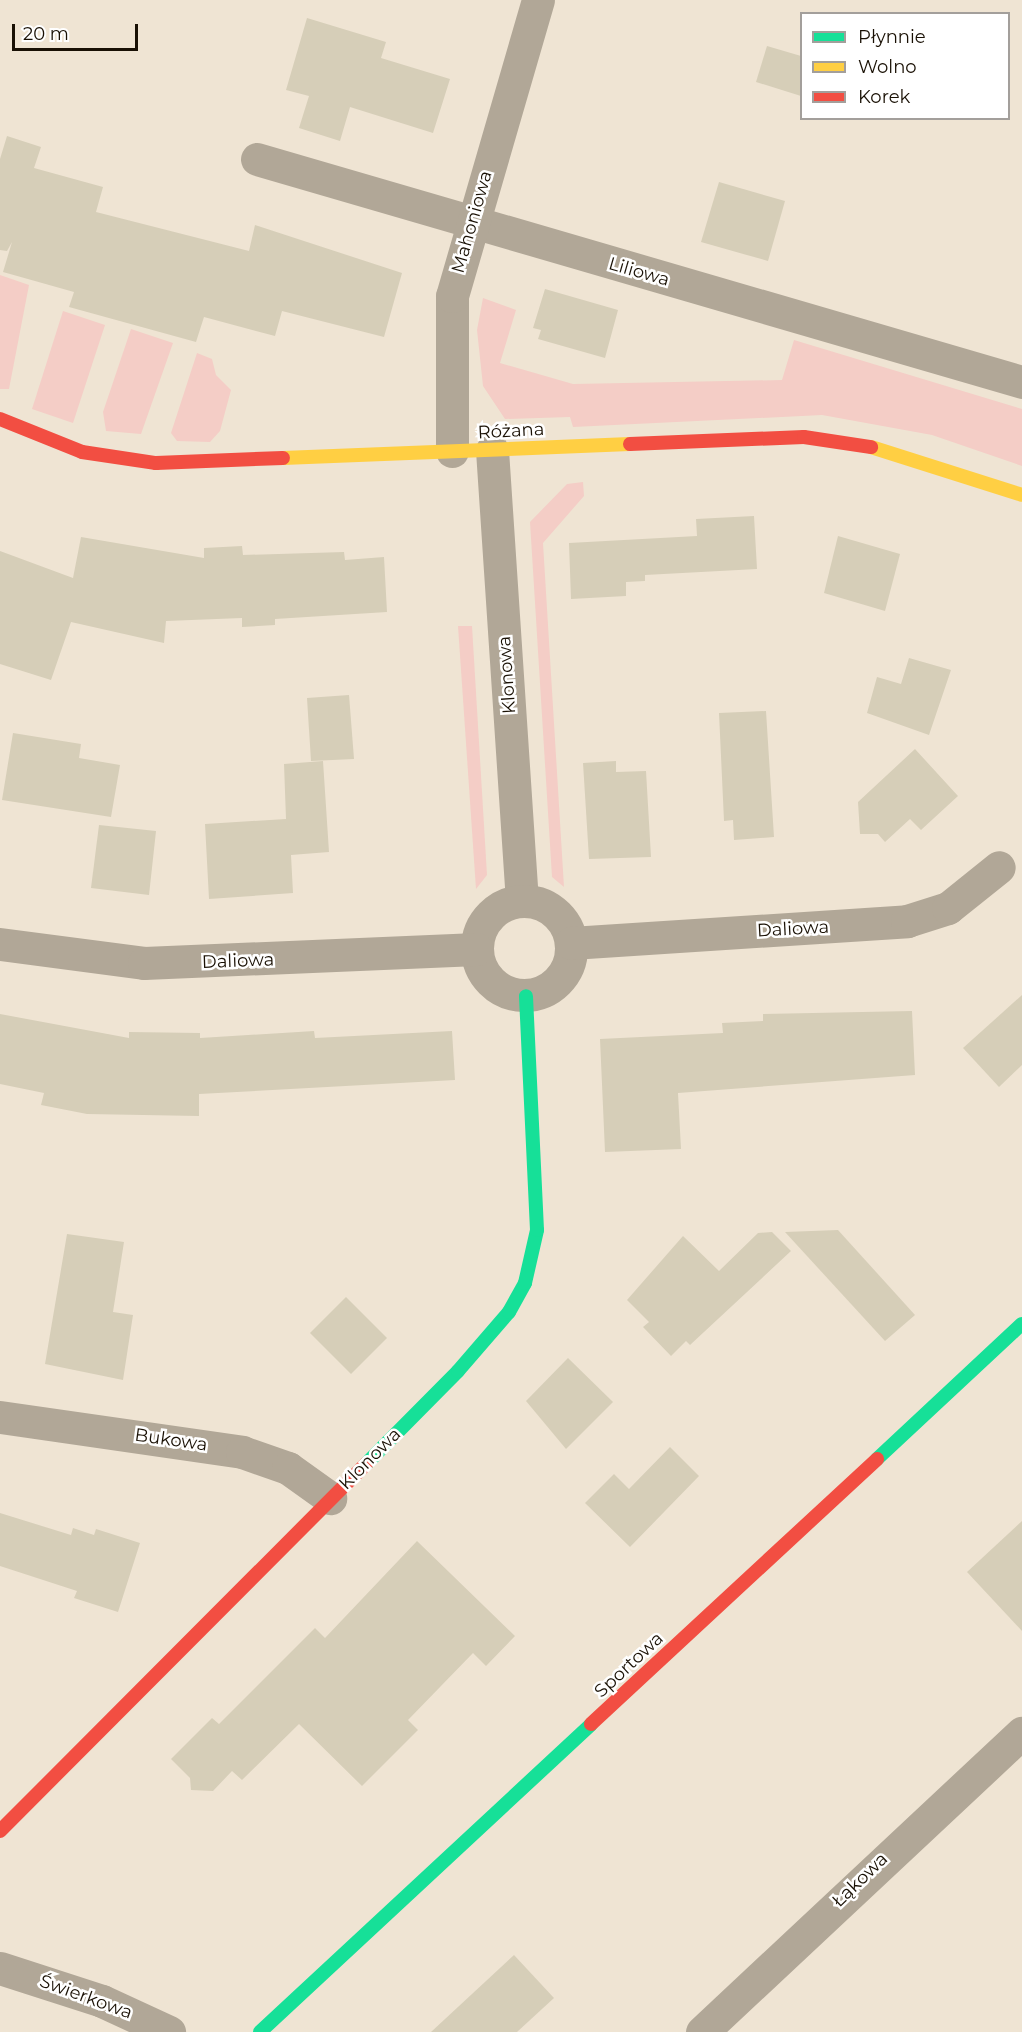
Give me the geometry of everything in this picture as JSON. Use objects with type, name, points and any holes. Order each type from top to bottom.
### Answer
[{"type":"street","name":"Mahoniowa","points":[[452,452],[450,315],[470,225],[538,0]]},
{"type":"street","name":"Liliowa","points":[[257,159],[470,225],[1022,382]]},
{"type":"street","name":"Różana","points":[[0,419],[57,445],[131,461],[228,463],[804,437],[895,451],[1022,495]]},
{"type":"street","name":"Klonowa","points":[[492,450],[522,900]]},
{"type":"street","name":"Daliowa","points":[[571,943],[907,921],[948,908],[999,867]]},
{"type":"street","points":[[522,900],[556,913],[571,943],[562,976],[548,989],[526,996],[489,979],[477,949],[491,914],[522,900]]},
{"type":"street","name":"Daliowa","points":[[0,944],[144,963],[477,949]]},
{"type":"street","name":"Klonowa","points":[[0,1831],[488,1339],[525,1283],[537,1230],[526,996]]},
{"type":"street","name":"Sportowa","points":[[260,2032],[1022,1324]]},
{"type":"street","name":"Bukowa","points":[[0,1417],[242,1452],[288,1468],[330,1498]]},
{"type":"street","name":"Łąkowa","points":[[702,2032],[1022,1733]]},
{"type":"street","name":"Świerkowa","points":[[0,1968],[102,2001],[169,2032]]},
{"type":"shaded area","points":[[0,275],[29,285],[9,389],[0,389]]},
{"type":"shaded area","points":[[483,298],[516,310],[500,363],[573,384],[782,380],[794,340],[1022,409],[1022,466],[932,435],[822,415],[573,427],[570,417],[505,419],[483,386],[477,330]]},
{"type":"shaded area","points":[[63,311],[105,325],[73,423],[32,409]]},
{"type":"shaded area","points":[[131,329],[173,343],[141,434],[106,431],[103,412]]},
{"type":"shaded area","points":[[197,353],[212,359],[216,375],[231,390],[220,431],[210,442],[177,441],[171,433]]},
{"type":"shaded area","points":[[583,482],[584,496],[543,543],[564,887],[552,877],[530,522],[567,484]]},
{"type":"shaded area","points":[[458,626],[472,626],[487,875],[476,889]]},
{"type":"building","points":[[307,18],[386,42],[381,58],[450,79],[433,133],[350,107],[340,141],[299,128],[309,96],[286,90]]},
{"type":"building","points":[[767,46],[800,56],[800,96],[756,82]]},
{"type":"building","points":[[7,136],[41,147],[34,168],[103,187],[96,212],[249,251],[255,225],[402,273],[384,337],[282,311],[275,336],[204,317],[196,342],[69,307],[74,292],[3,272],[12,242],[7,251],[0,250],[0,159]]},
{"type":"building","points":[[719,182],[785,201],[768,261],[701,242]]},
{"type":"building","points":[[545,289],[618,310],[605,358],[538,339],[541,330],[533,328]]},
{"type":"building","points":[[754,516],[757,569],[645,575],[645,581],[626,582],[626,596],[571,599],[569,543],[697,536],[696,519]]},
{"type":"building","points":[[838,536],[900,554],[885,611],[824,593]]},
{"type":"building","points":[[81,537],[204,558],[204,548],[242,546],[243,555],[344,552],[345,560],[384,557],[387,612],[275,619],[275,625],[242,627],[242,618],[166,621],[164,643],[71,622],[51,680],[0,664],[0,551],[73,578]]},
{"type":"building","points":[[909,658],[951,670],[929,735],[867,713],[877,677],[901,684]]},
{"type":"building","points":[[349,695],[354,759],[311,761],[307,698]]},
{"type":"building","points":[[766,711],[774,837],[734,840],[733,820],[724,821],[719,713]]},
{"type":"building","points":[[13,733],[81,744],[79,758],[120,765],[111,817],[2,800]]},
{"type":"building","points":[[915,749],[958,796],[921,830],[910,819],[885,842],[878,834],[860,834],[858,802]]},
{"type":"building","points":[[323,761],[329,852],[291,855],[293,893],[209,899],[205,824],[286,819],[284,764]]},
{"type":"building","points":[[616,761],[616,772],[646,771],[651,857],[589,859],[583,763]]},
{"type":"building","points":[[99,825],[156,831],[149,895],[91,888]]},
{"type":"building","points":[[1022,995],[1022,1065],[999,1087],[963,1048]]},
{"type":"building","points":[[912,1011],[915,1075],[678,1093],[681,1149],[605,1152],[600,1039],[723,1033],[722,1023],[763,1021],[763,1014]]},
{"type":"building","points":[[0,1014],[129,1038],[129,1032],[200,1033],[200,1038],[314,1031],[315,1038],[452,1031],[455,1080],[199,1094],[199,1116],[87,1114],[41,1105],[44,1093],[0,1084]]},
{"type":"building","points":[[838,1230],[915,1315],[885,1341],[785,1232]]},
{"type":"building","points":[[772,1232],[791,1251],[690,1345],[686,1341],[671,1356],[643,1327],[649,1322],[627,1300],[683,1236],[719,1271],[758,1233]]},
{"type":"building","points":[[67,1234],[124,1242],[113,1312],[133,1315],[123,1380],[45,1364]]},
{"type":"building","points":[[346,1297],[387,1338],[351,1374],[310,1333]]},
{"type":"building","points":[[568,1358],[613,1402],[566,1449],[526,1401]]},
{"type":"building","points":[[670,1447],[699,1476],[630,1547],[585,1503],[614,1474],[629,1489]]},
{"type":"building","points":[[0,1513],[71,1535],[73,1528],[94,1535],[96,1529],[140,1543],[118,1612],[74,1598],[77,1591],[0,1566]]},
{"type":"building","points":[[1022,1521],[1022,1631],[967,1572]]},
{"type":"building","points":[[417,1541],[515,1636],[486,1666],[473,1653],[408,1720],[418,1730],[362,1786],[299,1724],[242,1780],[232,1771],[213,1791],[191,1790],[190,1778],[171,1759],[212,1718],[219,1724],[315,1628],[325,1638]]},
{"type":"building","points":[[514,1955],[554,1998],[517,2032],[431,2032]]},
{"type":"traffic: fast","points":[[367,1463],[458,1371],[509,1312],[525,1283],[537,1230],[526,996]]},
{"type":"traffic: fast","points":[[877,1459],[1022,1324]]},
{"type":"traffic: fast","points":[[260,2032],[591,1724]]},
{"type":"traffic: slow","points":[[283,458],[630,444]]},
{"type":"traffic: slow","points":[[871,447],[1022,495]]},
{"type":"traffic: jam","points":[[0,419],[82,452],[156,463],[283,458]]},
{"type":"traffic: jam","points":[[630,444],[804,437],[871,447]]},
{"type":"traffic: jam","points":[[591,1724],[877,1459]]},
{"type":"traffic: jam","points":[[0,1831],[367,1463]]}]
